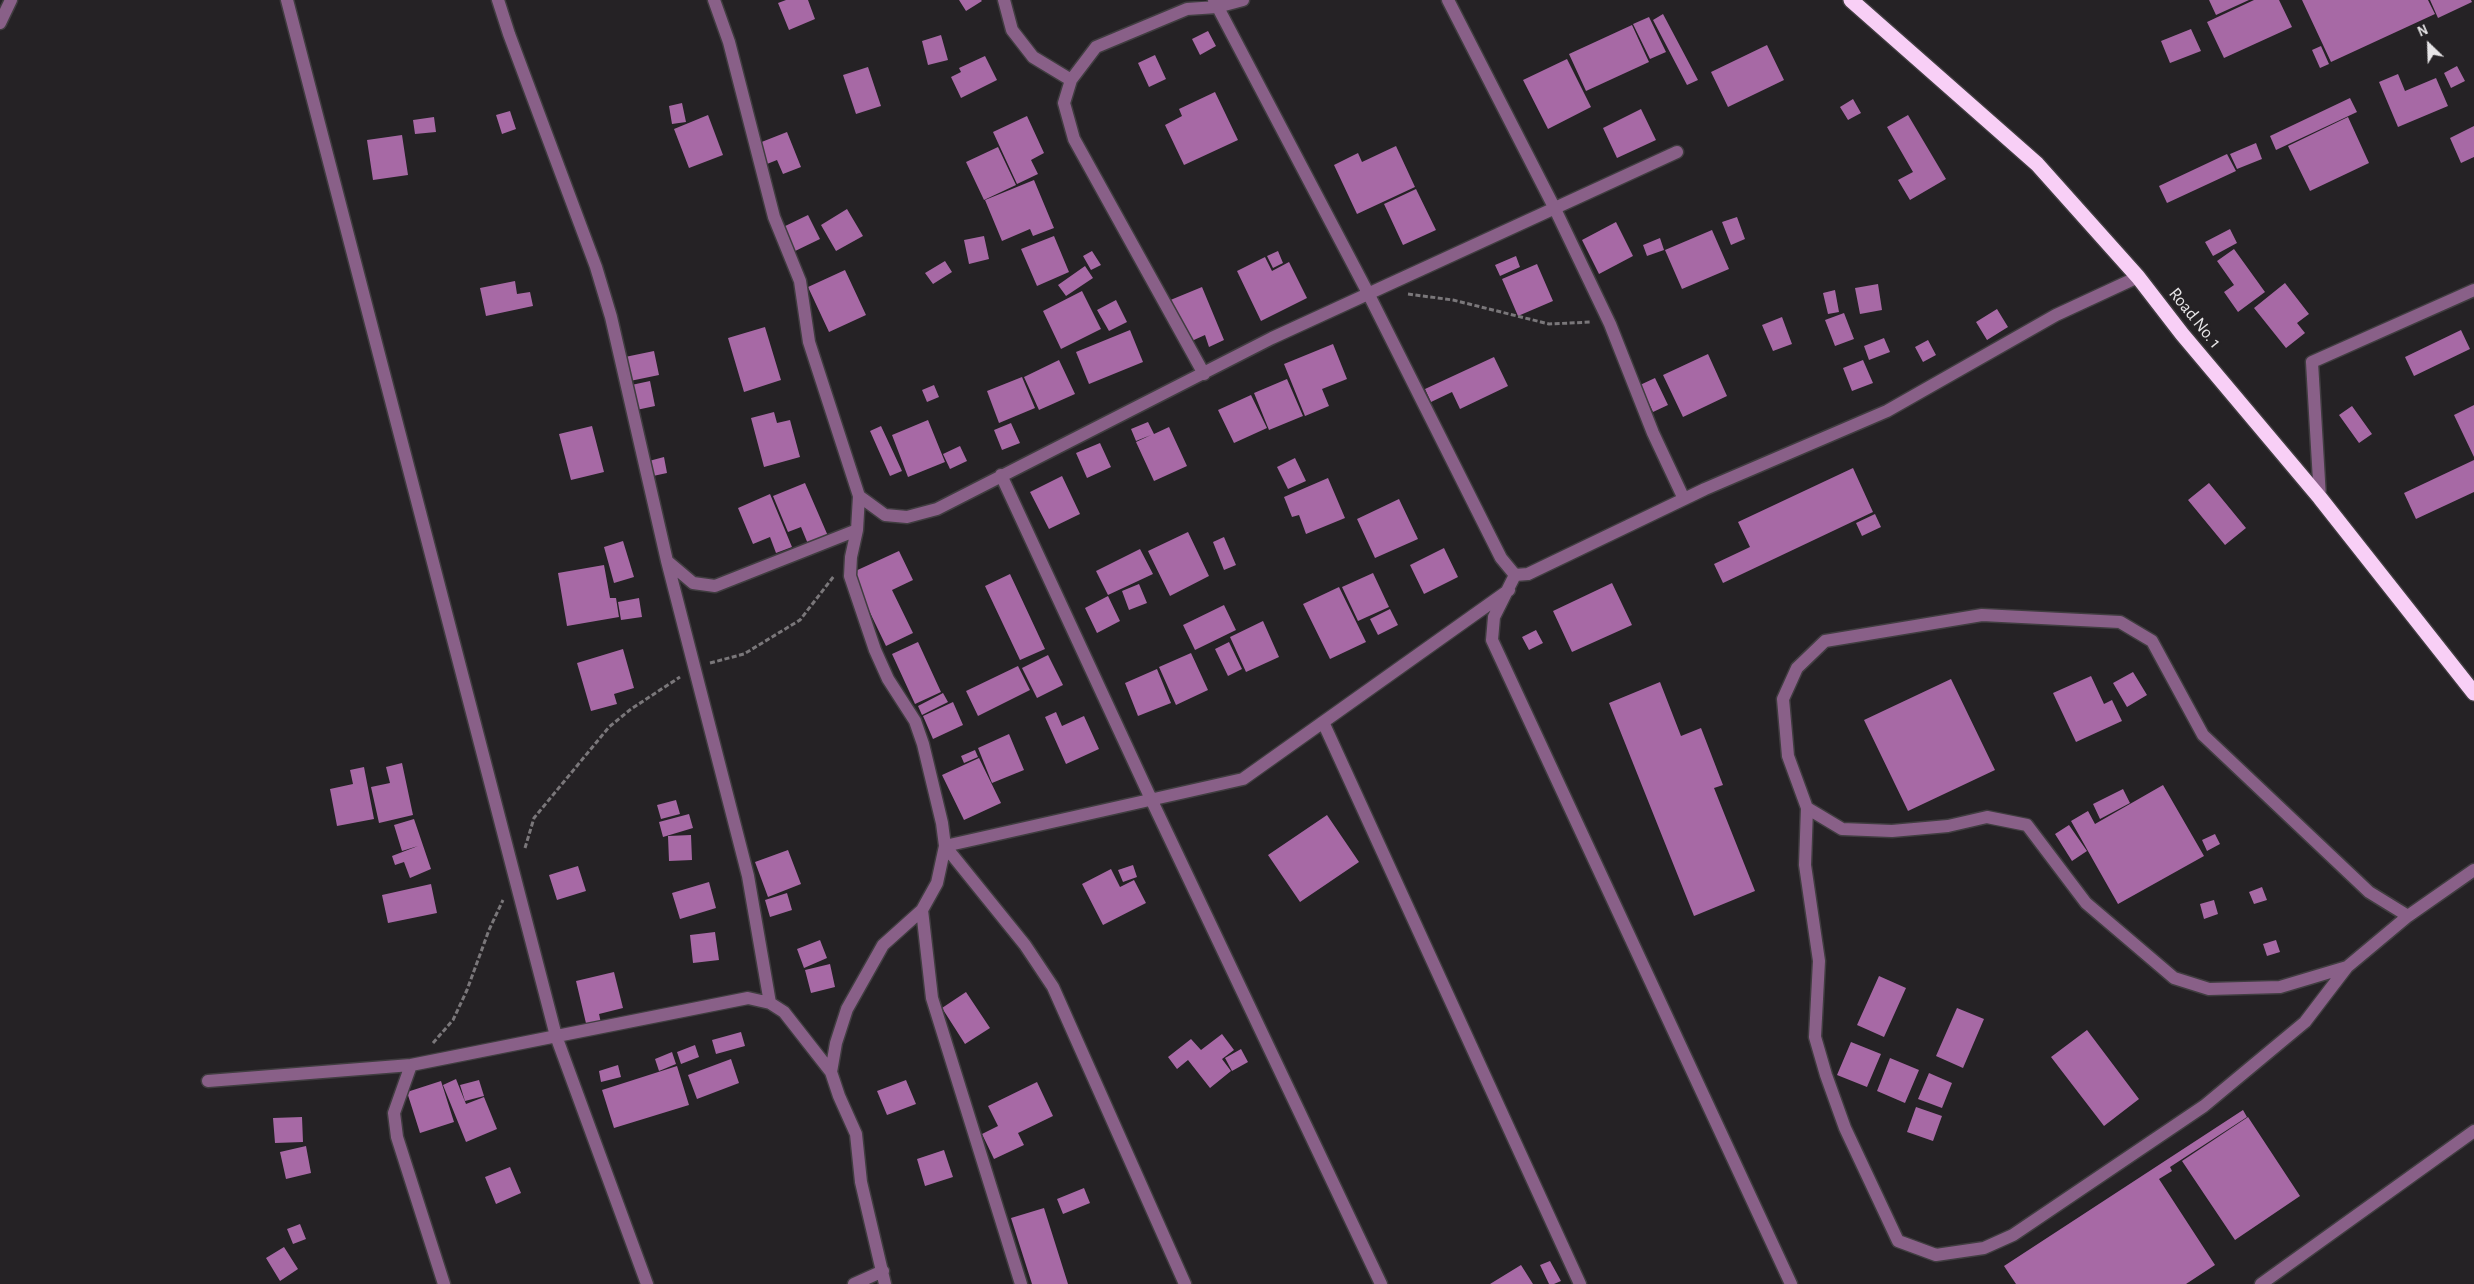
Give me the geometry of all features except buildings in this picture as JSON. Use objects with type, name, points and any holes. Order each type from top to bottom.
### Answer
[{"type":"highway","name":"Road No. 1","points":[[1851,0],[2037,164],[2138,276],[2182,334],[2320,498],[2474,693]]},
{"type":"street","points":[[0,23],[11,0]]},
{"type":"street","points":[[287,0],[556,1036],[647,1284]]},
{"type":"street","points":[[498,0],[596,266],[611,316],[667,561],[748,876],[770,1003]]},
{"type":"street","points":[[714,0],[739,78],[774,217],[800,281],[809,342],[860,496],[850,576],[875,650],[888,679],[915,721],[923,744],[942,822],[945,846],[937,883],[922,910],[883,945],[861,981],[847,1009],[836,1043],[831,1072]]},
{"type":"street","points":[[1004,0],[1012,30],[1033,57],[1071,80]]},
{"type":"street","points":[[1204,374],[1074,139],[1064,103],[1071,80],[1096,47],[1187,9],[1243,0]]},
{"type":"street","points":[[1448,0],[1555,209],[1610,324],[1653,433],[1684,499]]},
{"type":"street","points":[[1216,3],[1368,293],[1501,558],[1515,575]]},
{"type":"street","points":[[860,496],[885,515],[907,517],[937,509],[1272,338],[1677,152]]},
{"type":"street","points":[[1515,575],[1528,574],[1684,499],[1887,411],[2056,315],[2138,276]]},
{"type":"street","points":[[2320,498],[2312,362],[2474,290]]},
{"type":"street","points":[[1001,475],[1151,799],[1381,1284]]},
{"type":"street","points":[[667,561],[693,583],[715,586],[857,530]]},
{"type":"street","points":[[1515,575],[1494,616],[1492,640],[1791,1284]]},
{"type":"street","points":[[945,846],[1243,779],[1509,590]]},
{"type":"street","points":[[2408,916],[2370,892],[2203,735],[2152,641],[2120,622],[1982,614],[1825,641],[1797,668],[1783,699],[1788,756],[1807,808],[1805,865],[1819,961],[1815,1037],[1845,1128],[1898,1241],[1936,1255],[1984,1248],[2013,1235],[2204,1106],[2305,1022],[2347,968],[2408,916],[2474,870]]},
{"type":"street","points":[[1323,722],[1580,1284]]},
{"type":"street","points":[[1807,808],[1842,829],[1892,832],[1948,826],[1988,817],[2027,825],[2086,903],[2174,978],[2209,990],[2280,987],[2347,968]]},
{"type":"street","points":[[945,846],[1025,945],[1053,987],[1185,1284]]},
{"type":"street","points":[[922,910],[932,998],[1021,1284]]},
{"type":"street","points":[[208,1081],[411,1065],[748,998],[770,1003],[784,1012],[831,1072],[839,1096],[856,1134],[861,1182],[885,1284]]},
{"type":"street","points":[[411,1065],[394,1113],[397,1137],[444,1284]]},
{"type":"street","points":[[2261,1284],[2474,1131]]},
{"type":"street","points":[[854,1284],[883,1271]]},
{"type":"path","points":[[1401,294],[1453,300],[1549,324],[1584,321],[1610,324]]},
{"type":"path","points":[[411,1065],[453,1020],[467,990],[489,930],[522,860],[534,818],[609,727],[631,709],[694,668],[744,654],[800,620],[838,568]]}]
